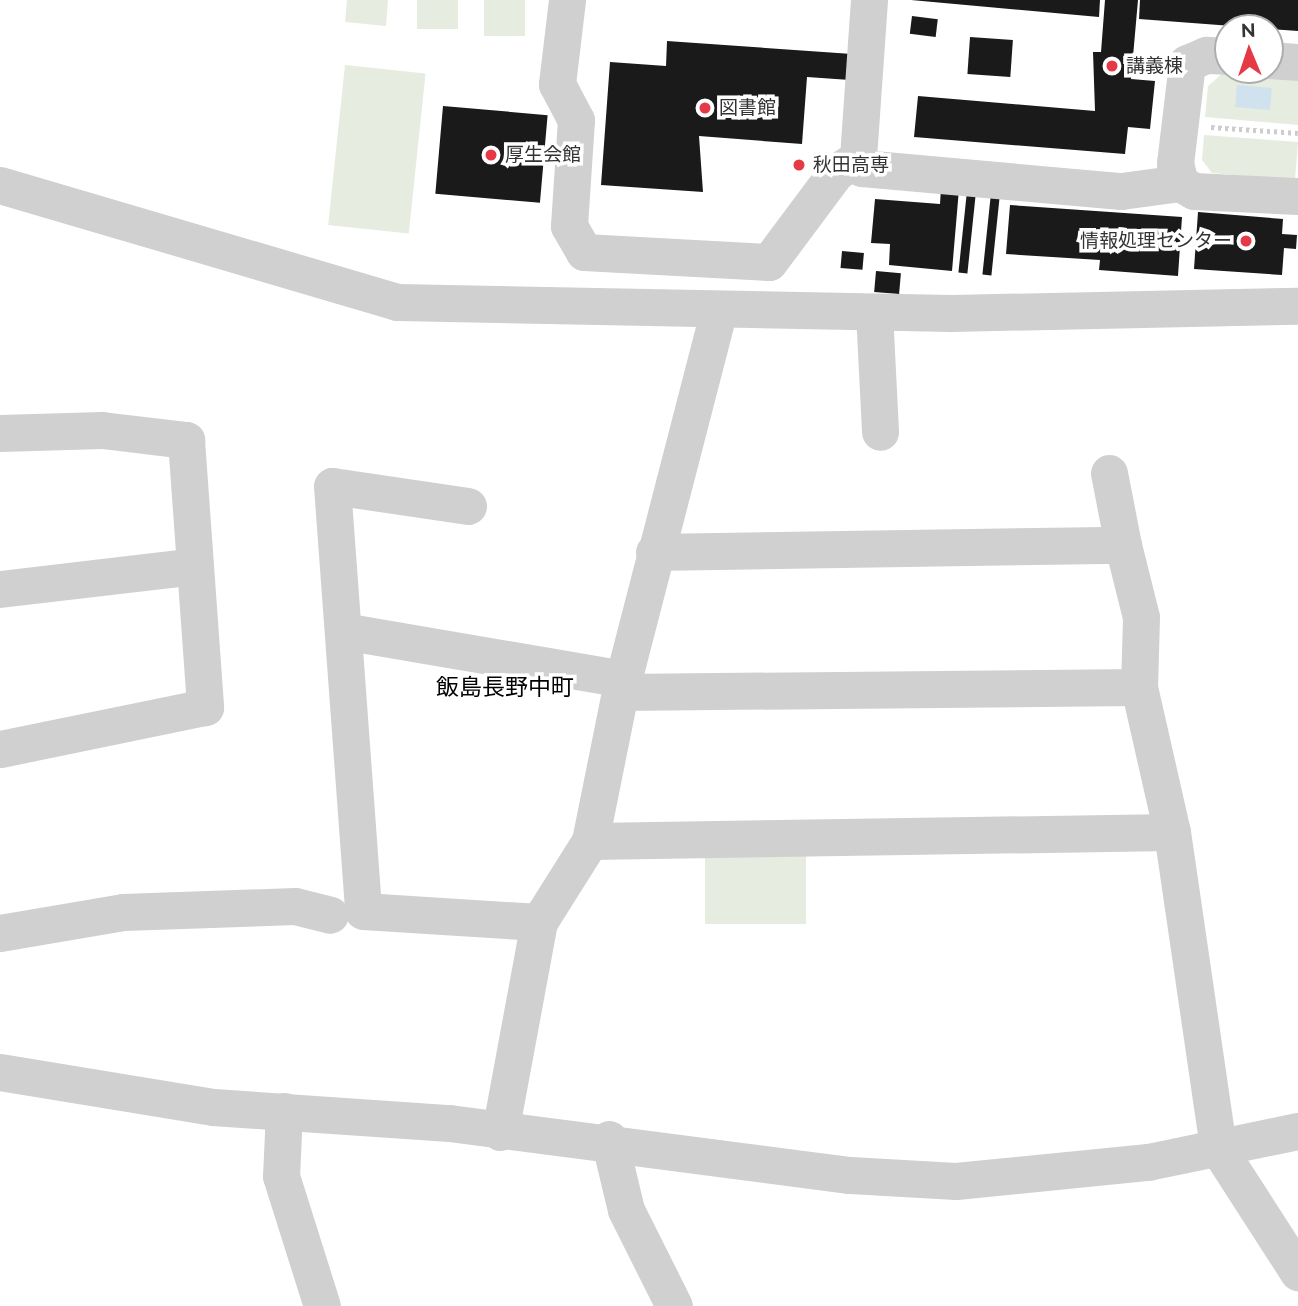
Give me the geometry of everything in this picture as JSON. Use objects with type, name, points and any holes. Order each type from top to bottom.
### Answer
[{"type":"street","points":[[567,0],[557,84],[576,120],[569,226],[584,252],[769,261],[836,172],[858,158]]},
{"type":"street","points":[[869,0],[858,158],[862,169],[1121,191],[1180,183],[1194,191],[1298,196]]},
{"type":"street","points":[[1180,183],[1179,125],[1187,63],[1206,55],[1214,55]]},
{"type":"street","points":[[0,185],[397,302],[874,312],[1298,306]]},
{"type":"street","points":[[500,1132],[539,922],[590,841],[622,685],[654,552],[719,310]]},
{"type":"street","points":[[874,312],[880,432]]},
{"type":"street","points":[[0,433],[102,430],[186,440],[205,707],[0,749]]},
{"type":"street","points":[[1109,473],[1141,617],[1139,687],[1172,832],[1218,1148],[1298,1272]]},
{"type":"street","points":[[468,506],[332,486],[363,911],[539,922]]},
{"type":"street","points":[[654,552],[1123,545]]},
{"type":"street","points":[[0,589],[195,566]]},
{"type":"street","points":[[343,631],[622,685],[1139,687]]},
{"type":"street","points":[[590,841],[1172,832]]},
{"type":"street","points":[[0,933],[123,912],[295,906],[330,915]]},
{"type":"street","points":[[0,1072],[213,1107],[610,1139],[850,1175],[956,1181],[1218,1148],[1298,1131]]},
{"type":"street","points":[[284,1111],[281,1176],[322,1306]]},
{"type":"street","points":[[610,1139],[626,1210],[674,1306]]},
{"type":"path","points":[[1179,125],[1298,133]]},
{"type":"shaded area","points":[[347,0],[388,0],[386,26],[345,22]]},
{"type":"shaded area","points":[[417,0],[458,0],[458,29],[417,29]]},
{"type":"shaded area","points":[[484,0],[525,0],[525,36],[484,36]]},
{"type":"shaded area","points":[[345,65],[426,73],[409,234],[328,225]]},
{"type":"shaded area","points":[[1284,78],[1298,79],[1298,125],[1205,117],[1208,86],[1214,81],[1214,84],[1284,84]]},
{"type":"shaded area","points":[[1204,135],[1298,142],[1295,180],[1212,173],[1202,160]]},
{"type":"shaded area","points":[[705,856],[806,856],[806,924],[705,924]]},
{"type":"water","points":[[1237,85],[1272,88],[1270,110],[1235,107]]},
{"type":"building","points":[[911,0],[1100,0],[1099,17]]},
{"type":"building","name":"講義棟","points":[[1105,0],[1138,0],[1131,79],[1155,81],[1150,129],[1128,127],[1125,154],[914,137],[918,96],[1095,111],[1093,52],[1101,52]]},
{"type":"building","points":[[1140,0],[1298,0],[1298,31],[1284,30],[1284,14],[1214,14],[1214,25],[1139,19]]},
{"type":"building","points":[[912,16],[938,19],[936,37],[910,34]]},
{"type":"building","points":[[970,37],[1013,40],[1010,77],[967,74]]},
{"type":"building","name":"図書館","points":[[667,41],[852,54],[850,80],[807,77],[802,144],[699,136],[703,192],[601,185],[610,62],[666,66]]},
{"type":"building","name":"厚生会館","points":[[443,106],[548,115],[540,203],[435,194]]},
{"type":"building","points":[[941,188],[959,189],[952,271],[889,265],[890,244],[871,243],[875,199],[940,204]]},
{"type":"building","points":[[967,191],[976,192],[967,273],[958,273]]},
{"type":"building","points":[[991,193],[1000,194],[991,275],[982,275]]},
{"type":"building","points":[[1010,205],[1182,217],[1178,276],[1099,270],[1100,260],[1006,254]]},
{"type":"building","name":"情報処理センター","points":[[1198,212],[1283,219],[1282,234],[1297,235],[1296,249],[1284,248],[1282,275],[1194,269]]},
{"type":"building","points":[[842,251],[864,253],[862,270],[841,268]]},
{"type":"building","points":[[876,271],[901,273],[899,294],[874,292]]},
{"type":"place","name":"講義棟","points":[[1112,66]]},
{"type":"place","name":"図書館","points":[[705,108]]},
{"type":"place","name":"厚生会館","points":[[491,155]]},
{"type":"place","name":"秋田高専","points":[[799,165]]},
{"type":"place","name":"情報処理センター","points":[[1246,241]]},
{"type":"district","name":"飯島長野中町","points":[[505,687]]}]
